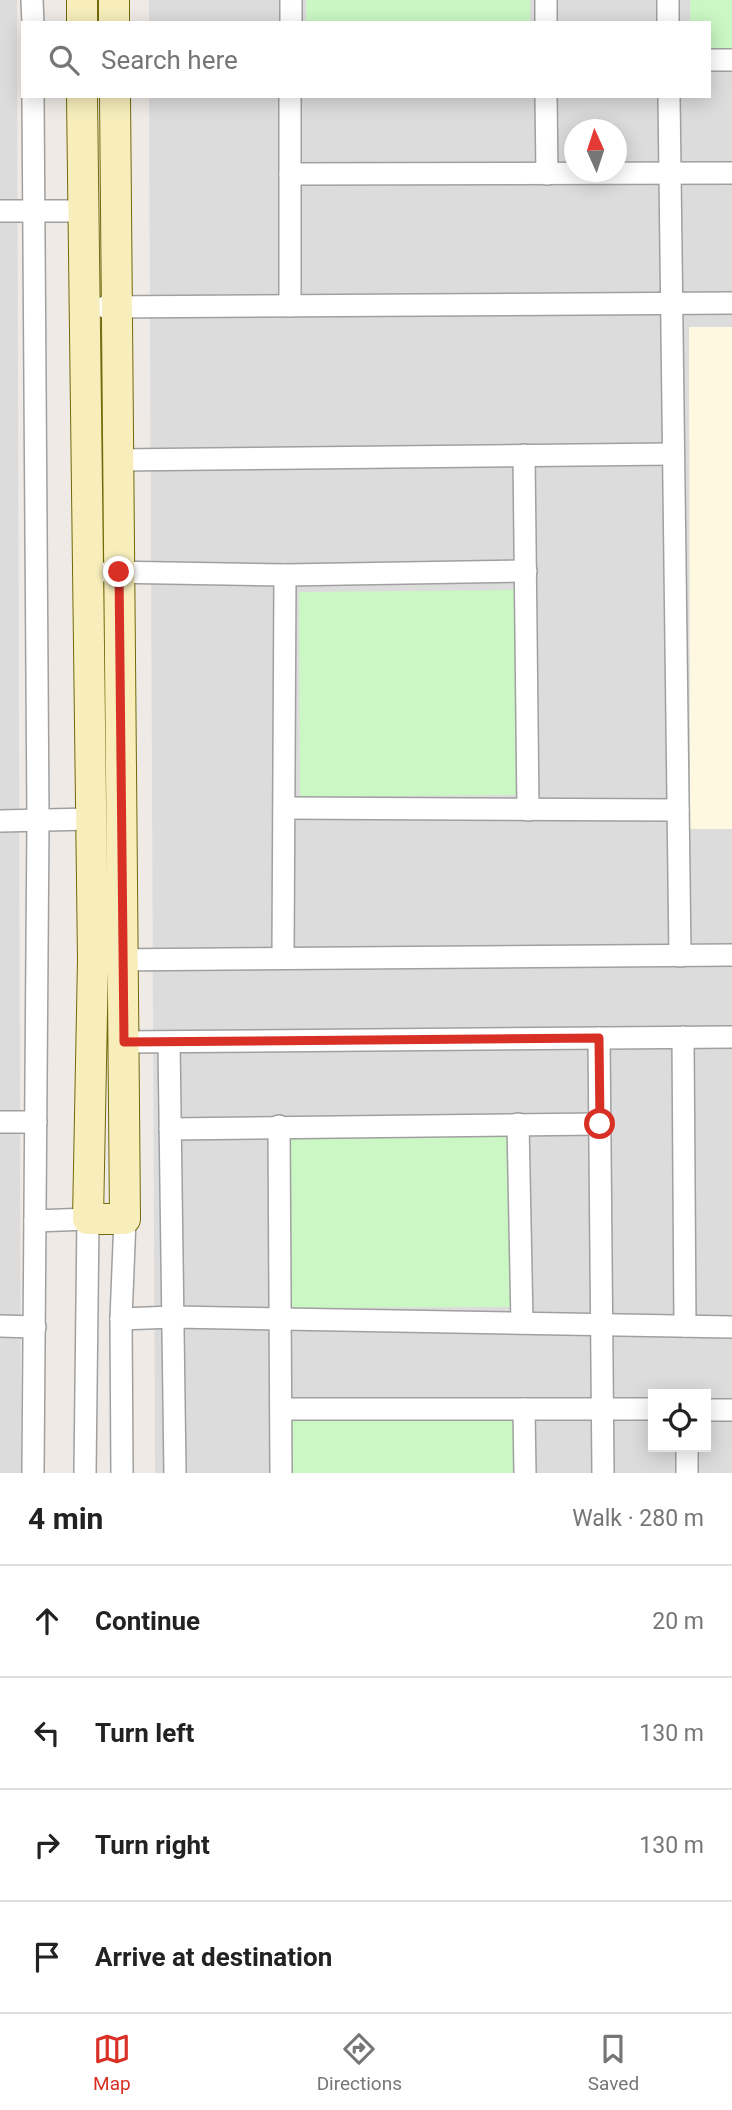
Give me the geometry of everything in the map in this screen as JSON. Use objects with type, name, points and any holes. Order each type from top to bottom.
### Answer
[{"type":"street","points":[[32,0],[33,21]]},
{"type":"street","points":[[82,0],[82,21]]},
{"type":"street","points":[[114,0],[114,21]]},
{"type":"street","points":[[291,0],[291,21]]},
{"type":"street","points":[[545,0],[546,21]]},
{"type":"street","points":[[668,0],[668,21]]},
{"type":"street","points":[[711,60],[732,60]]},
{"type":"street","points":[[33,98],[38,820],[33,1473]]},
{"type":"street","points":[[82,98],[93,960],[85,1473]]},
{"type":"street","points":[[115,98],[125,1219],[121,1319],[122,1473]]},
{"type":"street","points":[[290,98],[290,306]]},
{"type":"street","points":[[547,98],[547,174]]},
{"type":"street","points":[[669,98],[680,956]]},
{"type":"street","points":[[290,174],[732,173]]},
{"type":"street","points":[[0,211],[84,211]]},
{"type":"street","points":[[85,308],[732,303]]},
{"type":"street","points":[[118,460],[673,454]]},
{"type":"street","points":[[524,455],[528,810]]},
{"type":"street","points":[[88,571],[285,575],[526,571]]},
{"type":"street","points":[[283,958],[285,575]]},
{"type":"street","points":[[284,808],[678,810]]},
{"type":"street","points":[[0,821],[91,819]]},
{"type":"street","points":[[93,960],[732,955]]},
{"type":"street","points":[[683,1037],[685,1326]]},
{"type":"street","points":[[124,1042],[732,1037]]},
{"type":"street","points":[[599,1038],[603,1473]]},
{"type":"street","points":[[169,1042],[175,1473]]},
{"type":"street","points":[[0,1122],[36,1122]]},
{"type":"street","points":[[518,1124],[522,1323]]},
{"type":"street","points":[[170,1129],[600,1124]]},
{"type":"street","points":[[279,1126],[281,1473]]},
{"type":"street","points":[[35,1221],[125,1219]]},
{"type":"street","points":[[121,1319],[173,1317],[732,1326]]},
{"type":"street","points":[[0,1326],[35,1326]]},
{"type":"street","points":[[281,1409],[648,1409]]},
{"type":"street","points":[[524,1409],[525,1473]]},
{"type":"street","points":[[711,1410],[732,1410]]},
{"type":"street","points":[[687,1452],[687,1473]]},
{"type":"shaded area","points":[[0,0],[17,0],[21,1473],[0,1473]]},
{"type":"shaded area","points":[[149,0],[732,0],[732,1473],[155,1473],[149,98],[711,98],[711,21],[149,21]]},
{"type":"shaded area","points":[[689,327],[732,327],[732,829],[690,829]]},
{"type":"green space","points":[[306,0],[530,0],[530,21],[306,21]]},
{"type":"green space","points":[[690,0],[732,0],[732,48],[711,48],[711,21],[690,21]]},
{"type":"green space","points":[[515,590],[516,795],[300,797],[299,592]]},
{"type":"green space","points":[[509,1132],[510,1307],[290,1308],[289,1134]]},
{"type":"green space","points":[[514,1418],[514,1473],[292,1473],[292,1419]]},
{"type":"route","points":[[119,572],[124,1042],[599,1038],[600,1124]]}]
